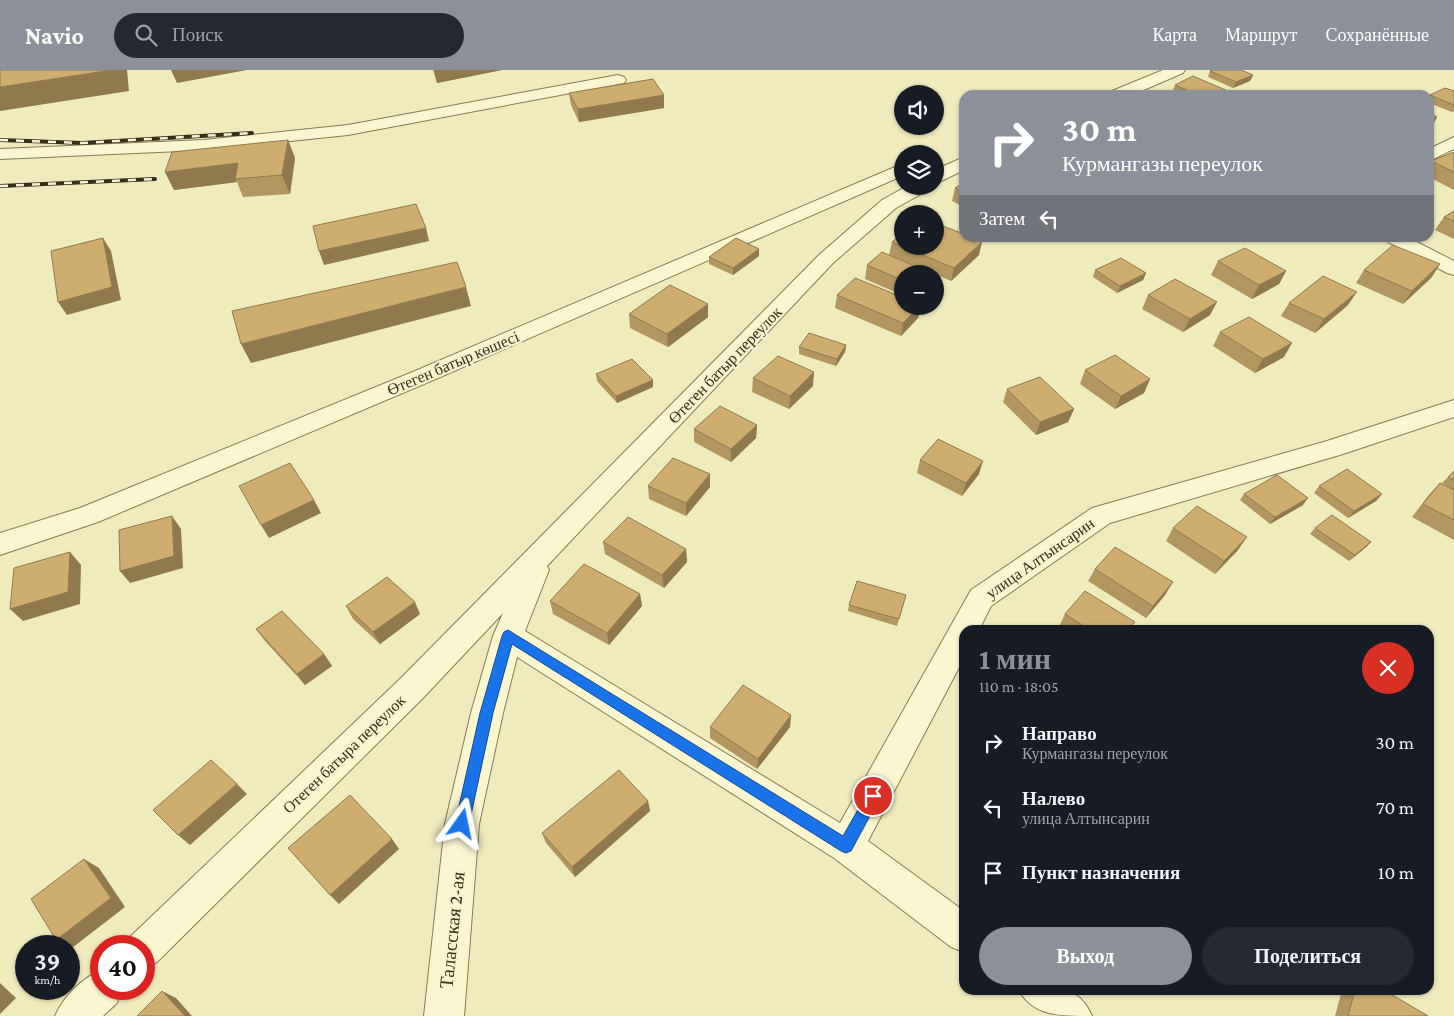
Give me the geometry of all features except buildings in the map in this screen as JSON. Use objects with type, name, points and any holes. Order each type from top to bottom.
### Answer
[{"type":"street","points":[[1130,90],[1177,70]]},
{"type":"street","points":[[0,154],[204,146],[348,130],[618,80]]},
{"type":"street","points":[[1434,153],[1454,142]]},
{"type":"street","points":[[944,165],[959,163]]},
{"type":"street","points":[[944,173],[959,164]]},
{"type":"street","name":"Өтеген батыр көшесі","points":[[0,544],[89,515],[423,376],[894,173]]},
{"type":"street","name":"Өтеген батыр переулок","points":[[541,557],[826,259],[889,204],[905,195]]},
{"type":"street","points":[[1403,242],[1454,269]]},
{"type":"street","name":"улица Алтынсарин","points":[[966,625],[981,598],[1101,515],[1334,448],[1454,408]]},
{"type":"street","name":"Таласская 2-ая","points":[[444,1016],[462,824],[487,713],[508,636],[541,557]]},
{"type":"street","name":"Отеген батыра переулок","points":[[155,938],[412,688],[541,557]]},
{"type":"street","points":[[508,636],[846,846],[959,930]]},
{"type":"street","name":"улица Алтынсарин","points":[[846,846],[959,638]]},
{"type":"street","points":[[1045,995],[1072,1016]]},
{"type":"street","points":[[75,1016],[92,1000]]},
{"type":"railway","points":[[0,140],[82,143],[252,133]]},
{"type":"railway","points":[[0,186],[155,179]]},
{"type":"route","points":[[462,824],[487,713],[508,636],[846,846],[873,796]]}]
